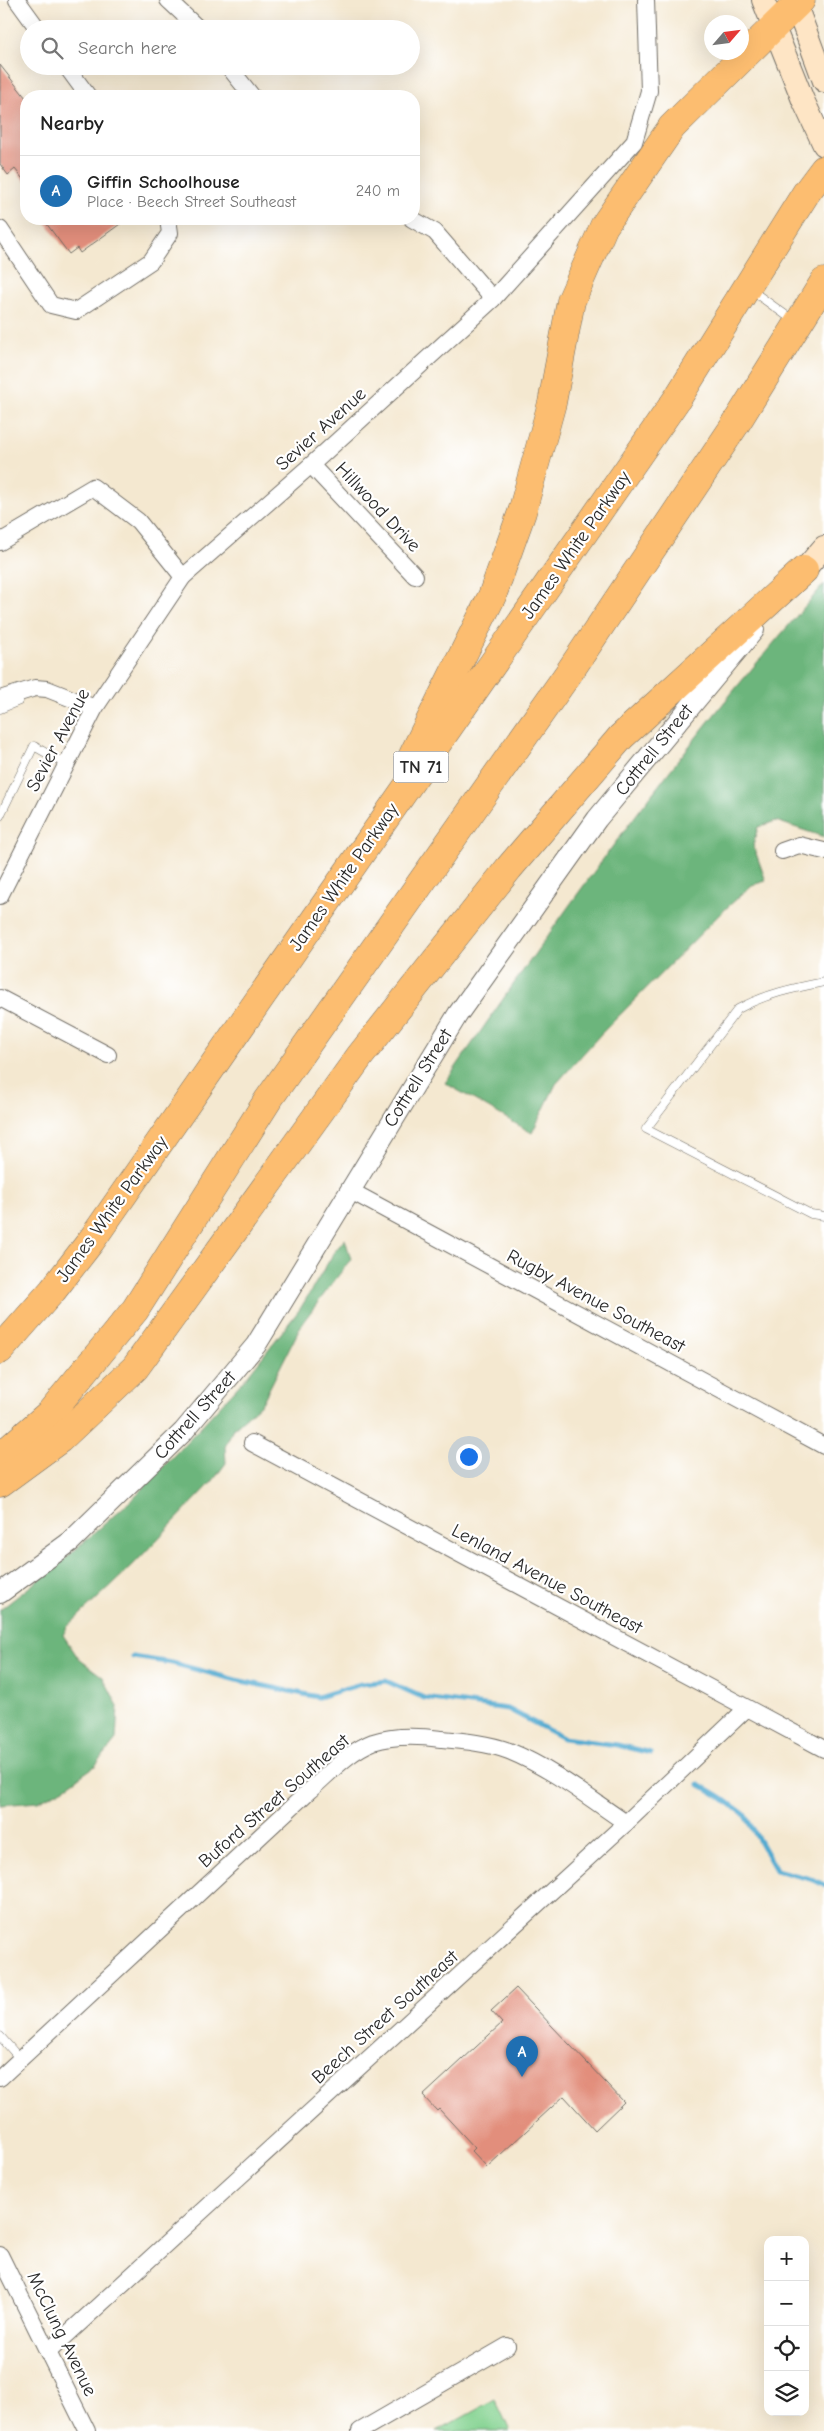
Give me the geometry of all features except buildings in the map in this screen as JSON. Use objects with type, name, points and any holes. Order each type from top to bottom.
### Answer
[{"type":"highway","points":[[372,838],[492,596],[522,512],[549,412],[571,301],[604,226],[672,127],[797,2]]},
{"type":"highway","name":"James White Parkway","points":[[0,1350],[53,1290],[91,1241],[677,399],[806,193],[824,170]]},
{"type":"highway","points":[[0,1457],[50,1413],[135,1310],[268,1100],[568,674],[735,425],[824,282]]},
{"type":"highway","points":[[0,1483],[60,1439],[134,1368],[360,1056],[509,868],[621,737],[804,570]]},
{"type":"main road","points":[[763,0],[803,100],[824,145]]},
{"type":"main road","points":[[797,2],[823,78]]},
{"type":"main road","name":"Cottrell Street","points":[[804,570],[824,547]]},
{"type":"street","points":[[17,0],[31,20]]},
{"type":"street","points":[[168,0],[189,20]]},
{"type":"street","name":"Sevier Avenue","points":[[0,896],[95,708],[183,577],[312,465],[493,298],[634,142],[649,91],[646,0]]},
{"type":"street","points":[[73,75],[84,90]]},
{"type":"street","points":[[235,75],[247,90]]},
{"type":"street","points":[[420,224],[435,232],[493,298]]},
{"type":"street","points":[[0,229],[51,305],[76,311],[151,261],[170,233],[169,225]]},
{"type":"street","name":"Hillwood Drive","points":[[312,465],[415,576]]},
{"type":"street","points":[[0,542],[93,487],[138,521],[183,577]]},
{"type":"street","name":"Cottrell Street","points":[[0,1593],[70,1542],[183,1432],[256,1345],[458,1014],[598,819],[804,570]]},
{"type":"street","points":[[0,699],[35,688],[47,689],[95,708]]},
{"type":"street","points":[[782,851],[799,845],[824,851]]},
{"type":"street","points":[[0,998],[108,1055]]},
{"type":"street","name":"Rugby Avenue Southeast","points":[[349,1190],[824,1446]]},
{"type":"street","name":"Lenland Avenue Southeast","points":[[252,1443],[824,1750]]},
{"type":"street","name":"Beech Street Southeast","points":[[48,2352],[626,1823],[746,1708]]},
{"type":"street","name":"Buford Street Southeast","points":[[0,2078],[309,1791],[354,1752],[374,1742],[403,1737],[432,1738],[474,1743],[508,1751],[536,1764],[626,1823]]},
{"type":"street","name":"McClung Avenue","points":[[0,2255],[87,2431]]},
{"type":"street","points":[[360,2431],[507,2346]]},
{"type":"lane","points":[[747,287],[798,324]]},
{"type":"lane","points":[[0,709],[47,689]]},
{"type":"lane","points":[[0,816],[34,746],[67,765]]},
{"type":"lane","points":[[824,982],[787,989],[738,1008],[646,1129],[811,1214],[824,1216]]},
{"type":"lane","points":[[0,2036],[21,2060]]},
{"type":"green space","points":[[824,584],[824,837],[776,821],[758,827],[753,845],[766,881],[752,885],[720,914],[600,1035],[556,1084],[532,1133],[445,1083],[539,947],[637,813],[719,708]]},
{"type":"green space","points":[[345,1239],[351,1259],[303,1322],[262,1403],[232,1430],[225,1447],[226,1463],[212,1482],[133,1565],[67,1627],[63,1635],[79,1659],[103,1677],[118,1706],[116,1740],[95,1766],[64,1788],[38,1802],[0,1805],[0,1610],[65,1559],[137,1495],[245,1379],[300,1309],[335,1251]]},
{"type":"green space","points":[[495,2399],[510,2431],[437,2431]]},
{"type":"waterway","points":[[133,1657],[172,1663],[236,1680],[318,1697],[361,1684],[386,1681],[424,1698],[508,1709],[563,1738],[617,1745],[651,1753]]},
{"type":"waterway","points":[[699,1784],[744,1814],[776,1870],[814,1880],[824,1885]]},
{"type":"place","name":"Giffin Schoolhouse","points":[[522,2077]]}]
